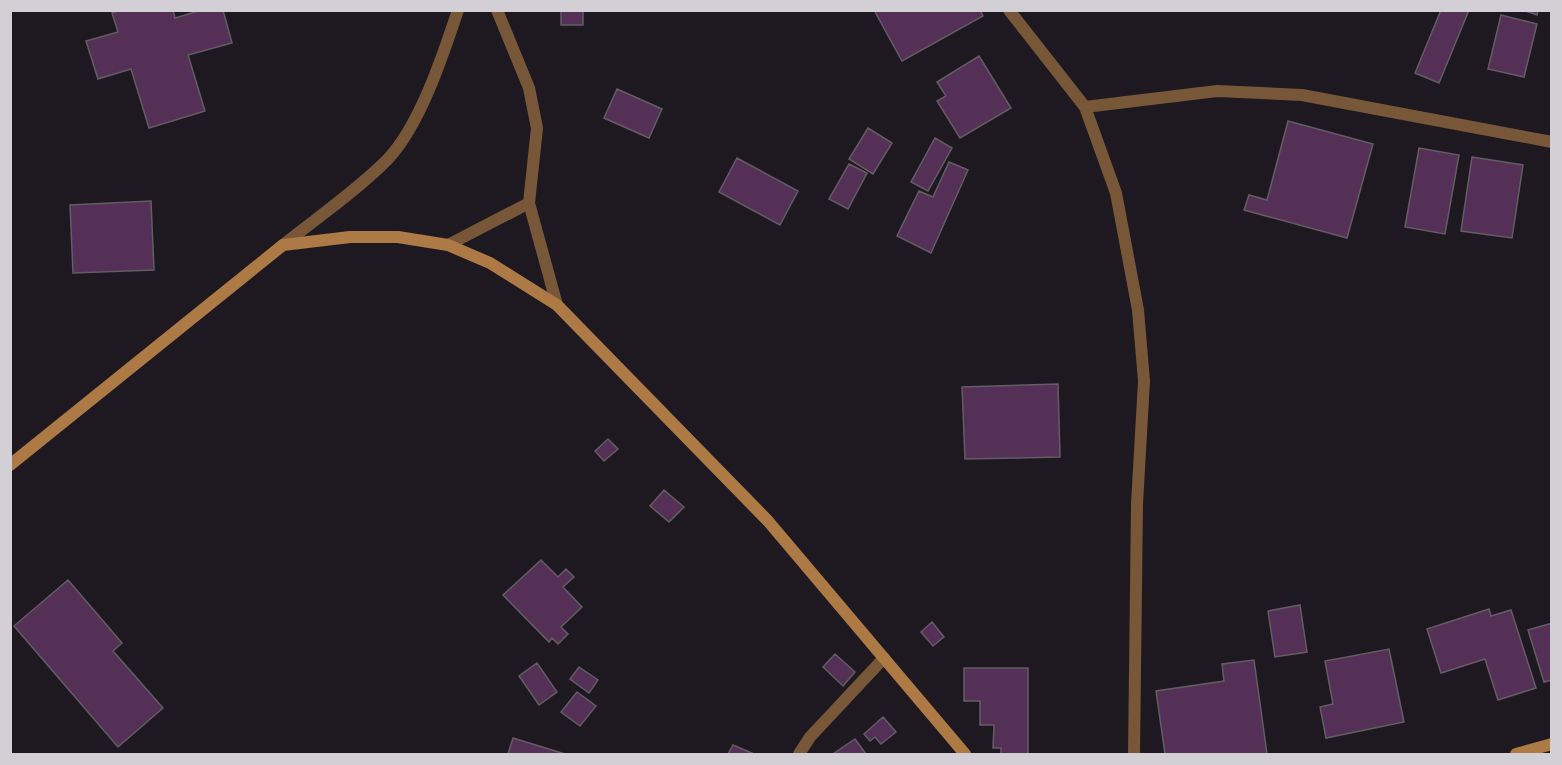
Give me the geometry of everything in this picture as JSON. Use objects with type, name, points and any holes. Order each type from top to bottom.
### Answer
[{"type":"street","points":[[10,465],[388,159],[407,132],[438,67],[458,10]]},
{"type":"street","points":[[497,10],[529,88],[537,128],[529,203],[557,305]]},
{"type":"street","points":[[1009,10],[1085,106],[1116,193],[1138,310],[1144,381],[1137,504],[1134,754]]},
{"type":"street","points":[[1085,106],[1217,91],[1302,95],[1551,142]]},
{"type":"street","points":[[448,245],[529,203]]},
{"type":"street","points":[[283,244],[350,237],[398,237],[448,245],[490,263],[557,305],[768,521],[965,754]]},
{"type":"street","points":[[799,754],[810,737],[884,658]]},
{"type":"street","points":[[1516,754],[1551,744]]},
{"type":"building","points":[[121,10],[173,10],[175,18],[202,10],[223,10],[232,43],[188,55],[205,111],[149,128],[131,69],[98,79],[86,41],[118,32],[112,13]]},
{"type":"building","points":[[561,10],[583,10],[583,25],[561,25]]},
{"type":"building","points":[[874,10],[980,10],[983,16],[902,61]]},
{"type":"building","points":[[1441,10],[1469,10],[1439,83],[1415,73]]},
{"type":"building","points":[[1523,10],[1538,10],[1537,15]]},
{"type":"building","points":[[1501,15],[1537,24],[1524,77],[1488,69]]},
{"type":"building","points":[[979,56],[1011,108],[960,138],[937,101],[946,96],[937,82]]},
{"type":"building","points":[[617,89],[662,109],[649,138],[604,118]]},
{"type":"building","points":[[1288,121],[1373,144],[1347,238],[1244,210],[1249,195],[1267,200]]},
{"type":"building","points":[[868,128],[892,143],[873,174],[849,159]]},
{"type":"building","points":[[935,138],[952,148],[928,191],[911,182]]},
{"type":"building","points":[[1419,148],[1459,155],[1445,234],[1405,227]]},
{"type":"building","points":[[1472,157],[1523,165],[1512,238],[1461,231]]},
{"type":"building","points":[[737,158],[798,191],[780,225],[719,192]]},
{"type":"building","points":[[949,162],[968,170],[931,253],[897,236],[919,191],[933,197]]},
{"type":"building","points":[[849,164],[867,173],[848,209],[829,199]]},
{"type":"building","points":[[151,201],[154,270],[73,273],[70,205]]},
{"type":"building","points":[[1058,384],[1060,457],[965,459],[962,387]]},
{"type":"building","points":[[608,439],[618,449],[604,461],[595,451]]},
{"type":"building","points":[[664,490],[684,507],[669,522],[650,506]]},
{"type":"building","points":[[541,560],[558,577],[566,569],[574,577],[563,587],[582,607],[561,627],[568,634],[558,644],[552,638],[549,642],[503,595]]},
{"type":"building","points":[[68,580],[122,643],[113,651],[163,708],[118,747],[14,626]]},
{"type":"building","points":[[1300,605],[1307,652],[1275,657],[1268,611]]},
{"type":"building","points":[[1489,609],[1491,616],[1511,610],[1536,688],[1498,700],[1485,659],[1441,673],[1427,629]]},
{"type":"building","points":[[932,622],[944,637],[933,646],[921,632]]},
{"type":"building","points":[[1552,623],[1552,680],[1544,682],[1528,630]]},
{"type":"building","points":[[1389,649],[1404,722],[1326,738],[1320,707],[1333,704],[1325,661]]},
{"type":"building","points":[[835,654],[855,672],[843,686],[823,667]]},
{"type":"building","points":[[1254,660],[1267,754],[1165,754],[1156,691],[1224,681],[1222,664]]},
{"type":"building","points":[[537,663],[557,692],[539,705],[519,676]]},
{"type":"building","points":[[579,667],[598,680],[589,693],[570,679]]},
{"type":"building","points":[[964,668],[1028,668],[1028,754],[1001,754],[1001,748],[993,748],[994,725],[980,725],[980,701],[964,701]]},
{"type":"building","points":[[577,692],[596,706],[580,726],[561,712]]},
{"type":"building","points":[[883,717],[896,732],[881,744],[875,737],[870,741],[864,734]]},
{"type":"building","points":[[513,738],[565,754],[508,754]]},
{"type":"building","points":[[855,739],[866,754],[833,754]]},
{"type":"building","points":[[733,745],[754,754],[728,754]]}]
